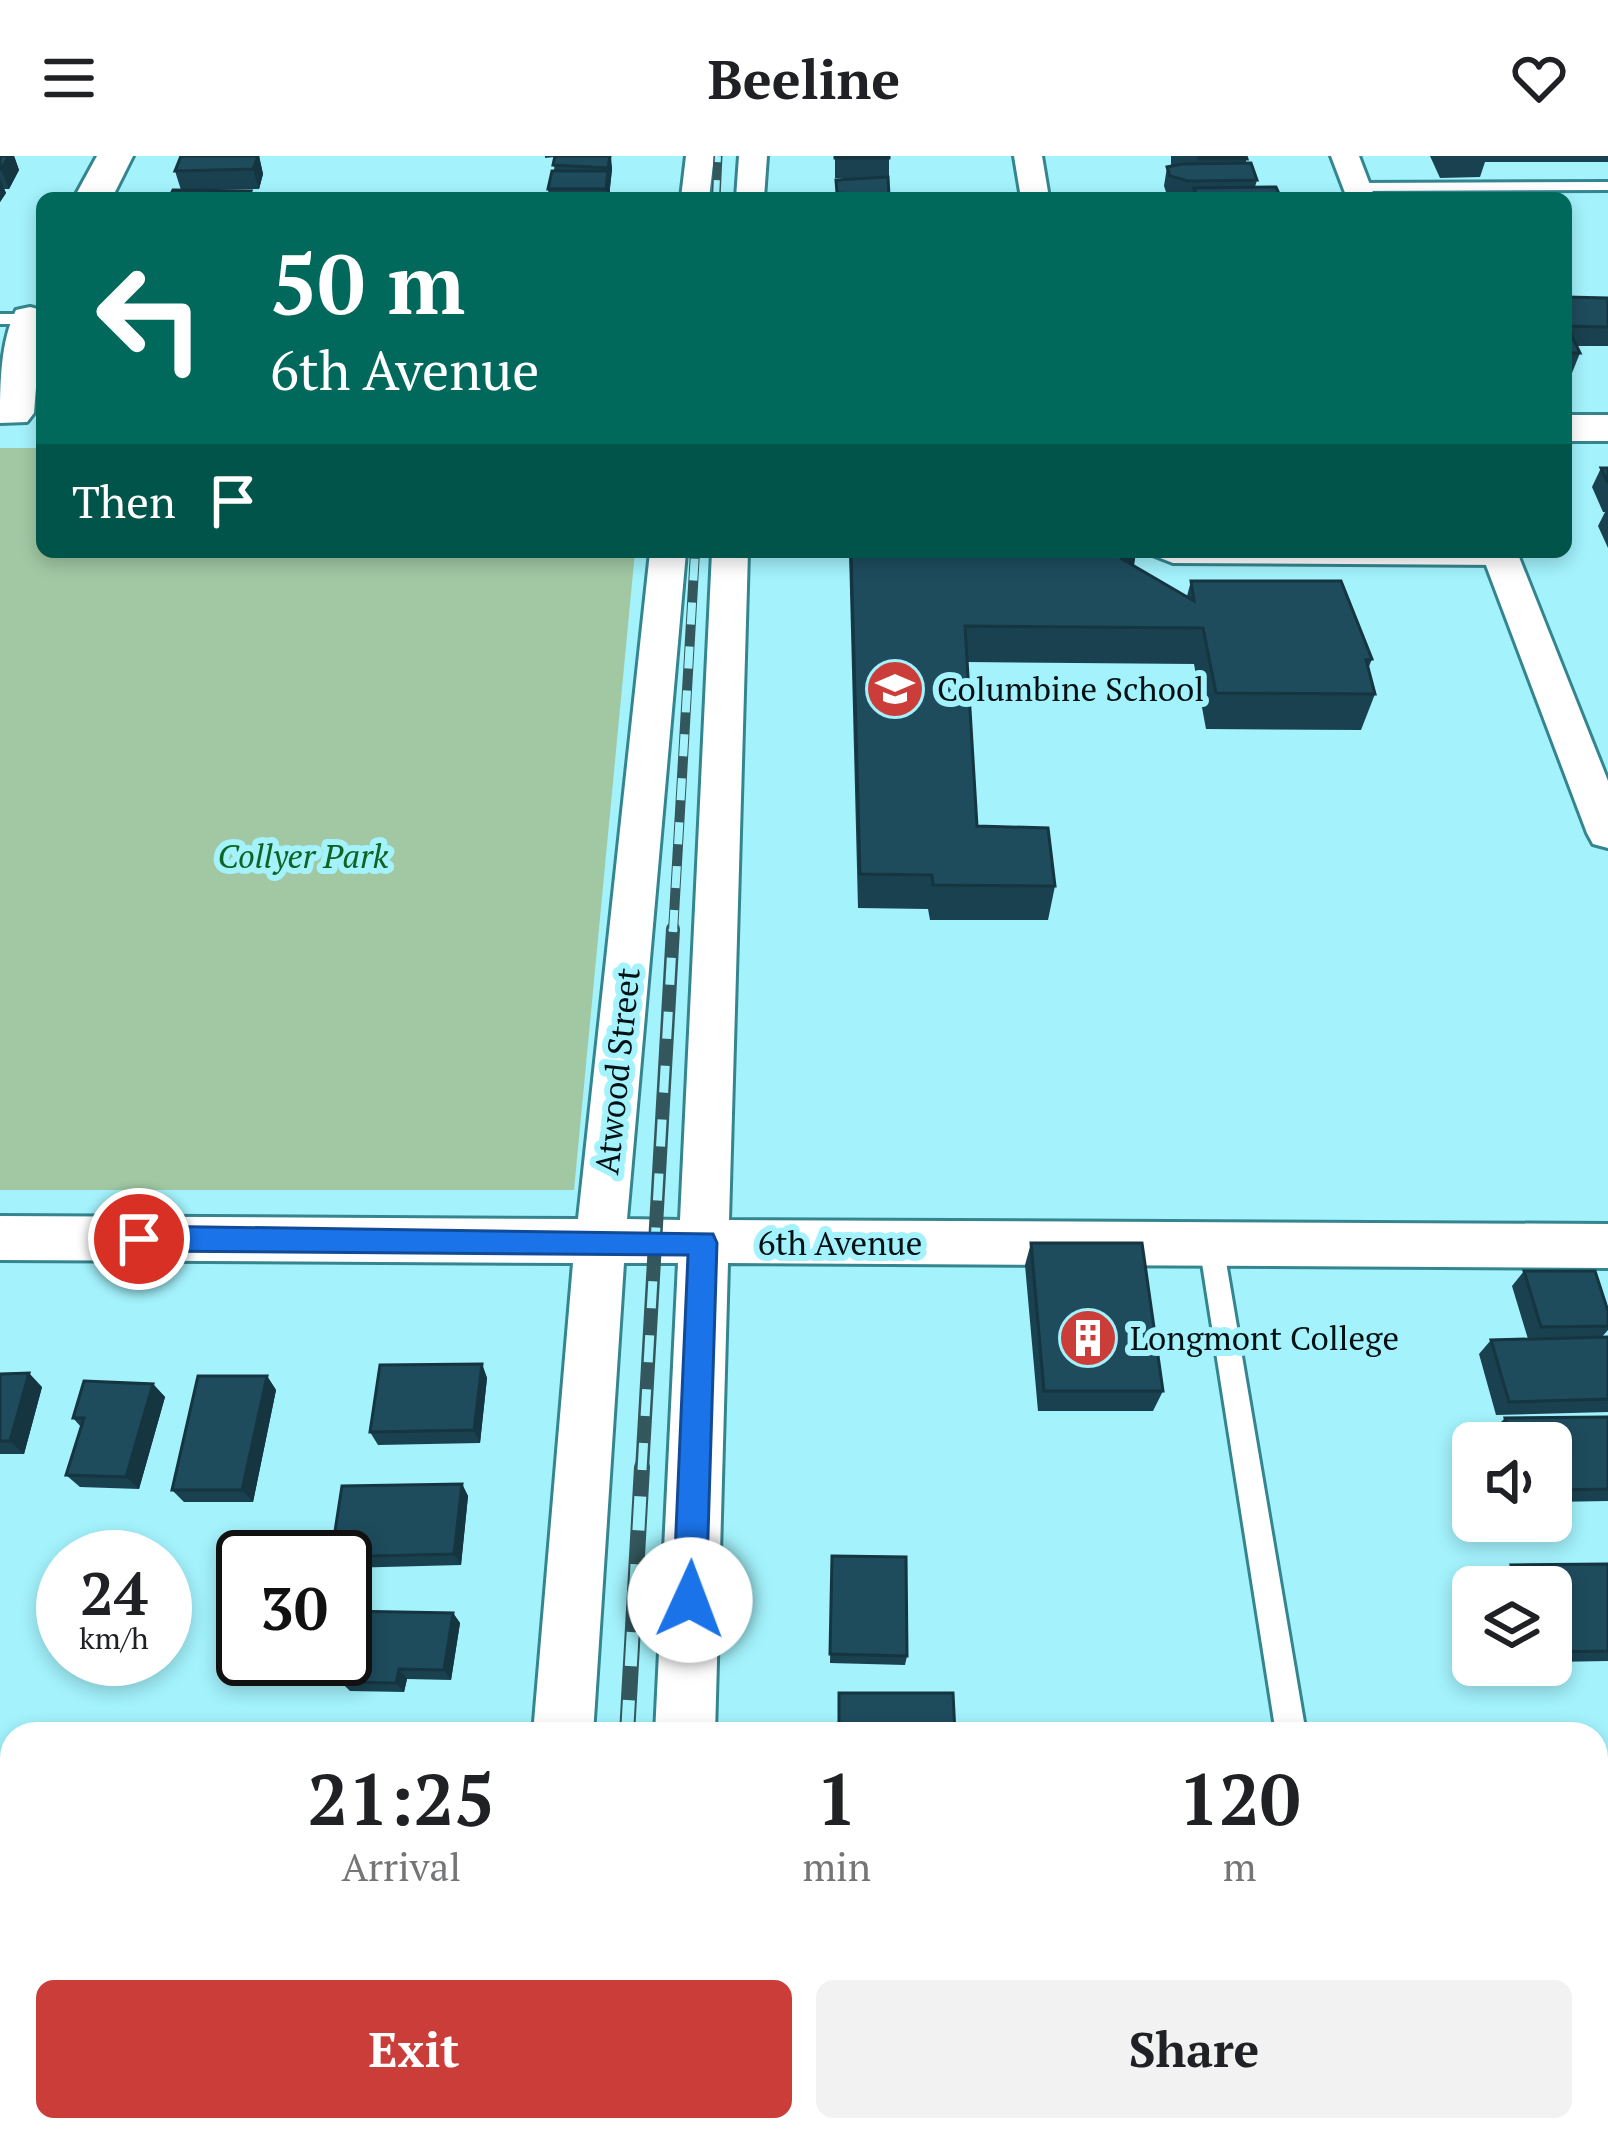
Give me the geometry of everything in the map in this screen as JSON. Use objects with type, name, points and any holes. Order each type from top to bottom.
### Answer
[{"type":"street","points":[[96,192],[115,156]]},
{"type":"street","points":[[696,192],[700,156]]},
{"type":"street","points":[[750,192],[753,156]]},
{"type":"street","points":[[1028,156],[1034,192]]},
{"type":"street","points":[[1345,156],[1359,192]]},
{"type":"street","points":[[0,365],[24,311]]},
{"type":"street","points":[[16,422],[13,379],[24,311]]},
{"type":"street","points":[[1572,428],[1608,428]]},
{"type":"street","name":"Atwood Street","points":[[564,1722],[600,1242],[667,558]]},
{"type":"street","points":[[685,1722],[730,558]]},
{"type":"street","points":[[1501,558],[1608,833]]},
{"type":"street","name":"6th Avenue","points":[[0,1238],[1608,1246]]},
{"type":"lane","points":[[1359,192],[1608,186]]},
{"type":"lane","points":[[1211,1244],[1290,1722]]},
{"type":"green space","name":"Collyer Park","points":[[0,448],[36,448],[36,558],[634,558],[574,1190],[0,1190]]},
{"type":"building","points":[[181,156],[258,156],[253,169],[175,171]]},
{"type":"building","points":[[555,156],[610,156],[608,168],[553,165]]},
{"type":"building","points":[[889,156],[889,158],[835,158]]},
{"type":"building","points":[[1246,156],[1247,159],[1199,159]]},
{"type":"building","points":[[1251,163],[1257,180],[1188,181],[1170,176],[1167,167],[1182,164]]},
{"type":"building","points":[[552,171],[608,171],[606,189],[548,189]]},
{"type":"building","points":[[888,177],[889,192],[837,192],[836,180]]},
{"type":"building","points":[[1276,187],[1278,192],[1195,192],[1194,188]]},
{"type":"building","points":[[173,190],[251,191],[251,192]]},
{"type":"building","points":[[1572,297],[1608,298],[1608,327],[1572,326]]},
{"type":"building","points":[[851,558],[1123,558],[1194,601],[1191,581],[1341,581],[1372,659],[1366,660],[1375,694],[1216,693],[1203,628],[965,626],[977,826],[1048,828],[1055,886],[933,885],[932,875],[860,874]]},
{"type":"building","name":"Longmont College","points":[[1031,1243],[1142,1243],[1163,1391],[1044,1391]]},
{"type":"building","points":[[1524,1271],[1595,1271],[1608,1326],[1541,1327]]},
{"type":"building","points":[[1608,1337],[1608,1399],[1509,1402],[1491,1340]]},
{"type":"building","points":[[482,1364],[474,1430],[370,1432],[380,1365]]},
{"type":"building","points":[[29,1373],[10,1441],[0,1441],[0,1374]]},
{"type":"building","points":[[198,1376],[267,1376],[242,1490],[172,1490]]},
{"type":"building","points":[[84,1381],[153,1384],[126,1477],[66,1475],[84,1418],[73,1418]]},
{"type":"building","points":[[1608,1417],[1608,1489],[1572,1490],[1572,1422],[1506,1422],[1505,1418]]},
{"type":"building","points":[[462,1484],[454,1554],[372,1556],[372,1530],[335,1530],[342,1486]]},
{"type":"building","points":[[832,1556],[906,1557],[907,1656],[830,1654]]},
{"type":"building","points":[[1608,1564],[1608,1651],[1572,1652],[1572,1566],[1511,1565]]},
{"type":"building","points":[[372,1612],[453,1613],[444,1670],[399,1669],[396,1683],[372,1683]]},
{"type":"building","points":[[839,1693],[953,1693],[954,1722],[839,1722]]},
{"type":"railway","points":[[716,192],[718,156]]},
{"type":"railway","points":[[673,932],[695,558]]},
{"type":"railway","points":[[642,1470],[673,929]]},
{"type":"railway","points":[[628,1722],[642,1467]]},
{"type":"place","name":"Columbine School","points":[[895,689]]},
{"type":"place","name":"Longmont College","points":[[1088,1338]]},
{"type":"route","points":[[139,1239],[703,1243],[690,1600]]}]
